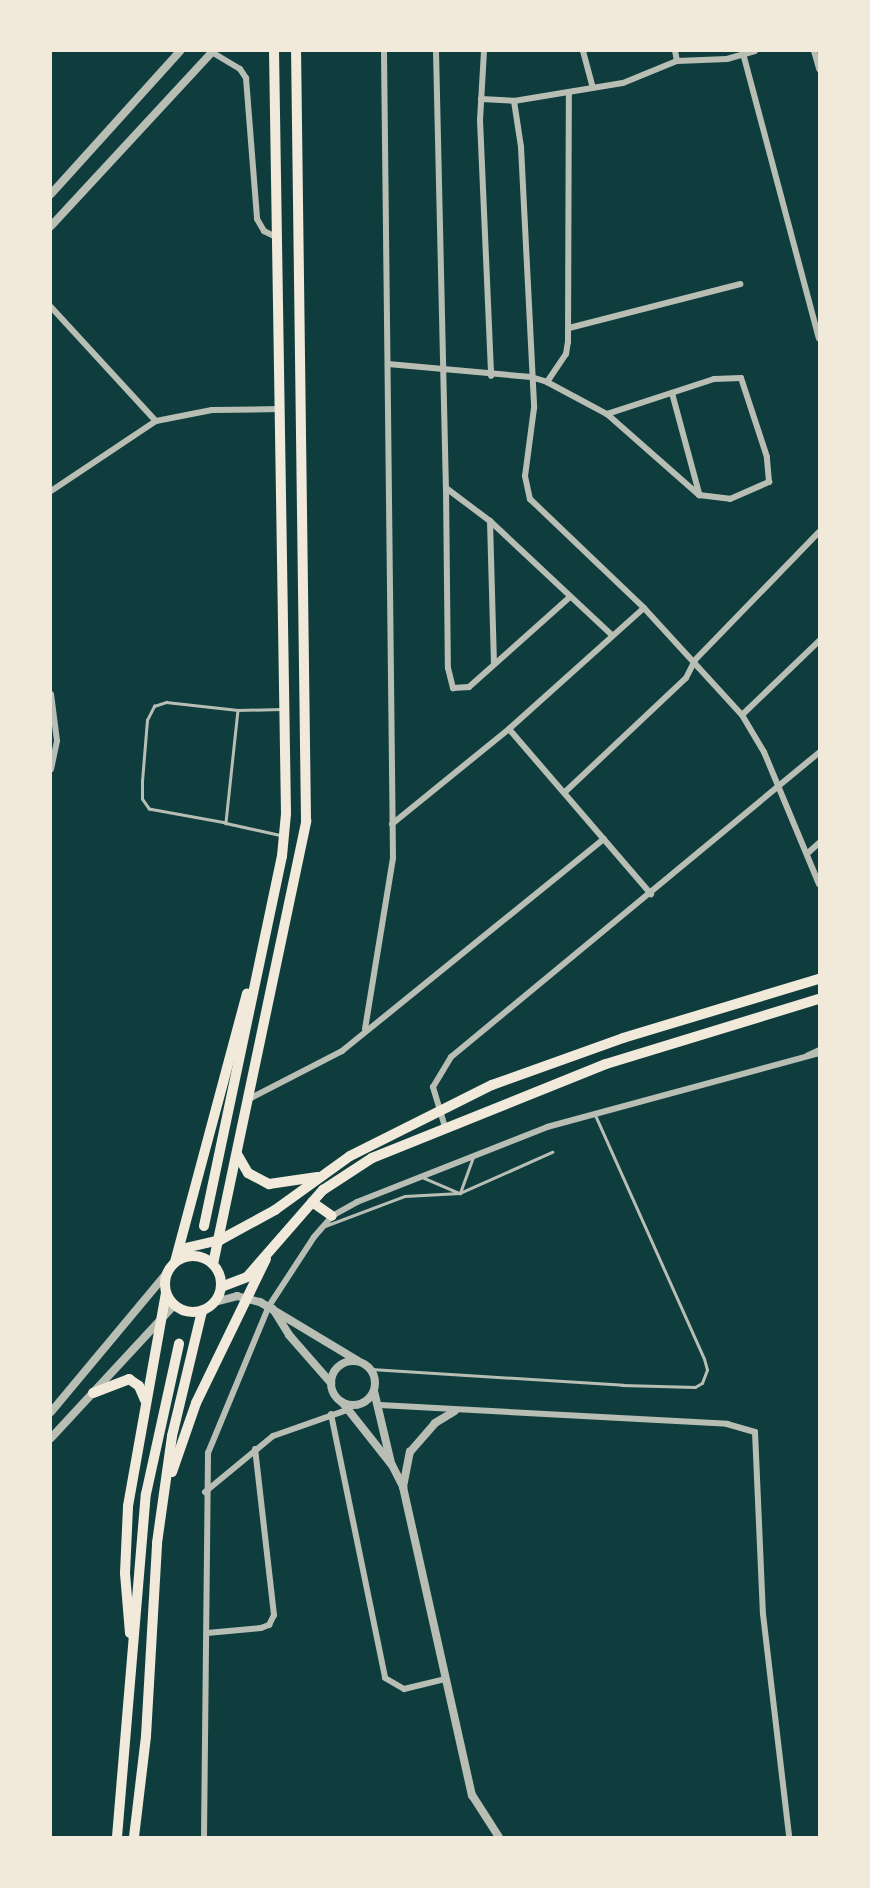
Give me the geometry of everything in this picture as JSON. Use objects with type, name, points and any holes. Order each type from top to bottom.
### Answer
[{"type":"highway","points":[[204,1226],[284,836],[285,708],[274,51]]},
{"type":"highway","points":[[166,1293],[174,1305],[183,1311],[202,1311],[215,1302],[221,1287],[213,1264],[306,821],[296,51]]},
{"type":"highway","points":[[133,1657],[125,1573],[128,1506],[163,1314],[167,1273],[181,1249],[237,1021],[258,961]]},
{"type":"highway","points":[[237,1153],[248,1173],[269,1184],[317,1177]]},
{"type":"highway","points":[[175,1262],[194,1256],[213,1264]]},
{"type":"highway","points":[[163,1502],[188,1424],[266,1259]]},
{"type":"highway","points":[[134,1837],[163,1502],[172,1436],[202,1311]]},
{"type":"highway","points":[[117,1837],[146,1494],[179,1344]]},
{"type":"highway","points":[[93,1393],[129,1379],[139,1386],[145,1404]]},
{"type":"main road","points":[[181,1249],[219,1240],[275,1210],[317,1177],[438,1109],[623,1038],[819,979]]},
{"type":"main road","points":[[221,1287],[247,1276],[266,1259],[312,1202],[355,1167],[445,1127],[606,1064],[819,999]]},
{"type":"main road","points":[[312,1202],[332,1216]]},
{"type":"street","points":[[51,194],[180,51]]},
{"type":"street","points":[[51,226],[212,51],[240,69],[246,78],[257,219],[264,231],[276,237]]},
{"type":"street","points":[[365,1029],[385,928],[392,824],[384,51]]},
{"type":"street","points":[[436,51],[447,372],[446,488],[450,684],[463,691],[569,598]]},
{"type":"street","points":[[485,51],[481,99],[491,376]]},
{"type":"street","points":[[583,51],[593,88]]},
{"type":"street","points":[[675,51],[677,61]]},
{"type":"street","points":[[481,99],[514,101],[593,88],[644,77],[677,61],[744,57],[755,51]]},
{"type":"street","points":[[814,51],[819,69]]},
{"type":"street","points":[[744,57],[819,338]]},
{"type":"street","points":[[547,382],[566,354],[569,328],[569,92]]},
{"type":"street","points":[[514,101],[522,147],[534,428],[525,476],[530,499],[644,608],[695,660],[742,715],[809,852],[819,884]]},
{"type":"street","points":[[569,328],[740,284]]},
{"type":"street","points":[[51,307],[156,421]]},
{"type":"street","points":[[388,365],[491,376],[531,377],[547,382],[607,414],[699,495],[718,501],[764,486],[771,472],[741,377],[714,379],[607,414]]},
{"type":"street","points":[[672,393],[699,495]]},
{"type":"street","points":[[51,491],[156,421],[212,410],[281,409]]},
{"type":"street","points":[[446,488],[490,521],[569,598],[612,635]]},
{"type":"street","points":[[490,521],[494,663]]},
{"type":"street","points":[[565,792],[686,678],[695,660],[819,532]]},
{"type":"street","points":[[392,824],[509,729],[644,608]]},
{"type":"street","points":[[742,715],[819,640]]},
{"type":"street","points":[[51,694],[57,741],[51,769]]},
{"type":"street","points":[[509,729],[652,894]]},
{"type":"street","points":[[445,1127],[438,1109],[436,1077],[451,1057],[652,894],[819,753]]},
{"type":"street","points":[[249,1099],[342,1051],[365,1029],[604,839]]},
{"type":"street","points":[[809,852],[819,843]]},
{"type":"street","points":[[204,1837],[207,1633],[205,1492],[208,1452],[271,1308],[322,1227],[332,1216],[594,1112],[791,1061],[819,1050]]},
{"type":"street","points":[[51,1412],[167,1273]]},
{"type":"street","points":[[215,1302],[247,1297],[271,1308],[370,1369],[392,1465]]},
{"type":"street","points":[[51,1438],[174,1305]]},
{"type":"street","points":[[271,1308],[289,1335],[331,1382],[345,1406],[392,1465],[403,1487],[472,1796],[499,1837]]},
{"type":"street","points":[[331,1382],[336,1368],[358,1361]]},
{"type":"street","points":[[205,1492],[255,1449],[294,1426],[331,1414],[345,1406],[360,1404],[374,1391]]},
{"type":"street","points":[[380,1405],[727,1424],[755,1432],[762,1614],[789,1837]]},
{"type":"street","points":[[403,1487],[410,1452],[435,1423],[455,1411]]},
{"type":"street","points":[[331,1414],[386,1678],[404,1689],[445,1679]]},
{"type":"street","points":[[207,1633],[261,1628],[274,1615],[255,1449]]},
{"type":"lane","points":[[284,836],[149,809],[141,791],[147,720],[154,706],[166,702],[238,710],[285,708]]},
{"type":"lane","points":[[226,823],[238,710]]},
{"type":"lane","points":[[370,1369],[645,1386],[695,1387],[702,1383],[707,1370],[704,1359],[594,1112]]},
{"type":"lane","points":[[322,1227],[405,1196],[460,1193],[552,1152]]},
{"type":"lane","points":[[460,1193],[473,1158]]},
{"type":"lane","points":[[424,1178],[460,1193]]}]
